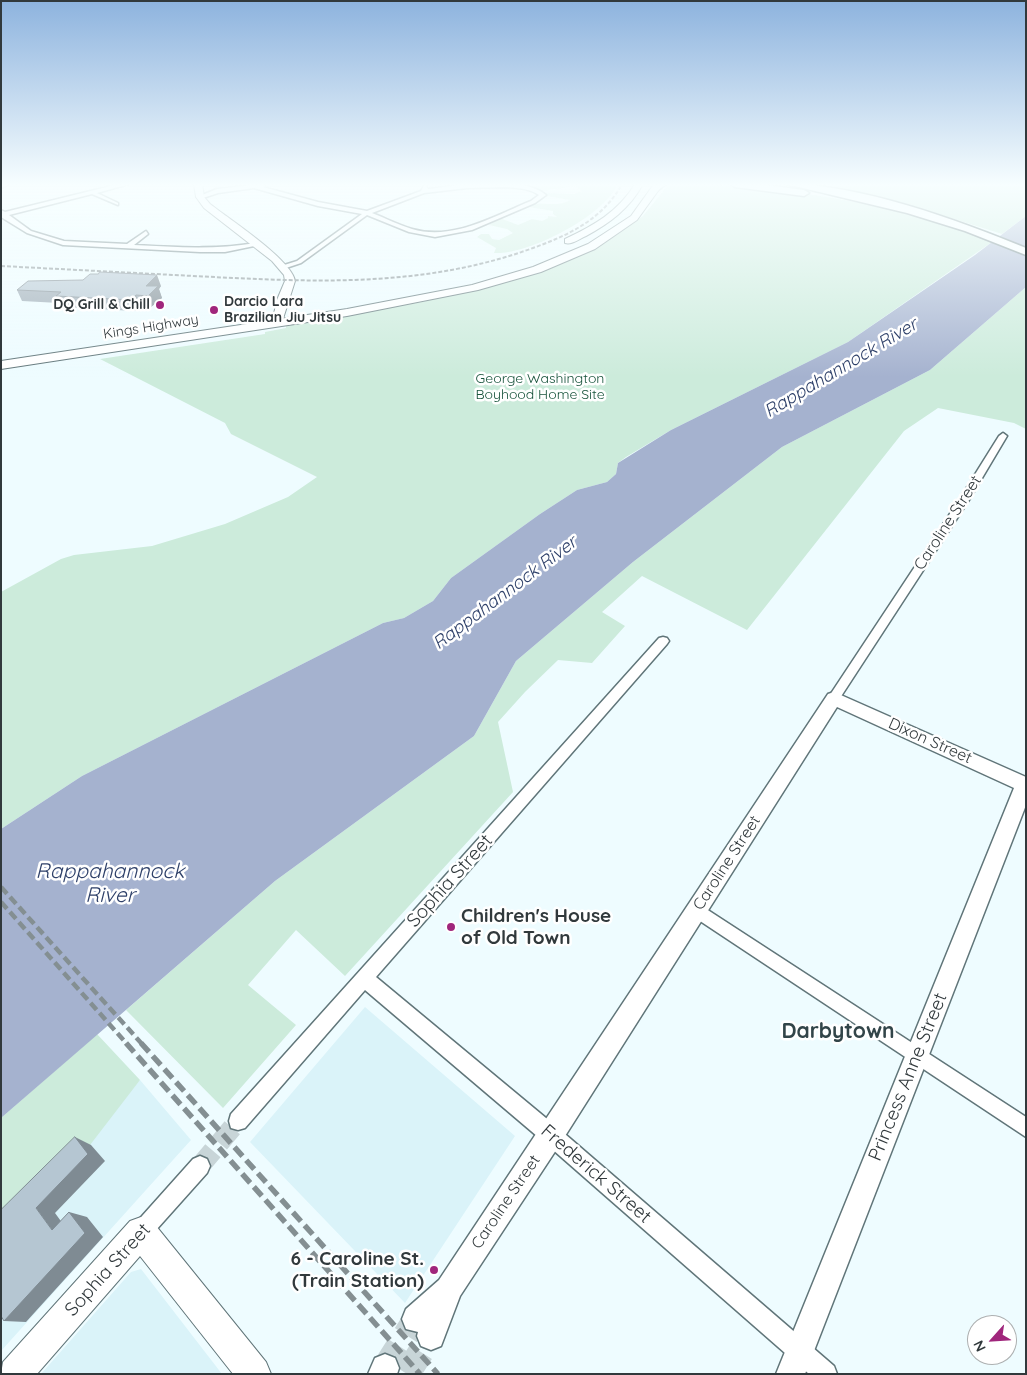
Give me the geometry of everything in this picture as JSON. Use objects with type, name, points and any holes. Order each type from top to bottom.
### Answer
[{"type":"main road","points":[[261,248],[286,270],[290,281],[278,320]]},
{"type":"main road","name":"Kings Highway","points":[[1,366],[452,293],[544,266],[587,248]]},
{"type":"main road","name":"Kings Highway","points":[[1,359],[278,320],[404,296],[486,273]]},
{"type":"main road","points":[[141,1232],[254,1374]]},
{"type":"main road","name":"Sophia Street","points":[[15,1374],[141,1232]]},
{"type":"street","points":[[161,248],[215,250],[228,248]]},
{"type":"street","points":[[286,270],[296,273],[327,248]]},
{"type":"street","name":"Caroline Street","points":[[424,1327],[964,500],[1003,436]]},
{"type":"street","name":"Sophia Street","points":[[238,1121],[663,641]]},
{"type":"street","name":"Dixon Street","points":[[834,698],[1025,783]]},
{"type":"street","name":"Princess Anne Street","points":[[795,1362],[1025,783]]},
{"type":"street","points":[[697,910],[1026,1128]]},
{"type":"street","name":"Frederick Street","points":[[364,978],[551,1135],[795,1362],[826,1374]]},
{"type":"street","name":"Sophia Street","points":[[141,1232],[200,1166]]},
{"type":"shaded area","points":[[365,1007],[515,1136],[405,1303],[250,1142]]},
{"type":"shaded area","points":[[140,1080],[191,1140],[1,1351],[1,1227]]},
{"type":"shaded area","points":[[141,1269],[222,1374],[41,1374],[131,1272]]},
{"type":"green space","points":[[496,248],[525,248],[508,252],[494,253]]},
{"type":"green space","name":"George Washington Boyhood Home Site","points":[[593,248],[983,248],[848,342],[671,430],[626,457],[618,463],[616,474],[607,482],[577,490],[540,514],[451,578],[433,601],[404,618],[383,623],[82,776],[1,829],[1,592],[61,559],[74,555],[152,546],[225,524],[288,497],[317,477],[231,434],[225,423],[100,359],[265,334],[265,332],[286,328],[286,326],[422,302],[511,281],[572,259]]},
{"type":"green space","points":[[1026,287],[1026,429],[1014,423],[938,408],[904,431],[747,630],[642,576],[602,612],[625,626],[592,663],[558,660],[498,722],[513,792],[345,976],[296,930],[248,985],[296,1025],[223,1108],[126,1010],[275,881],[474,736],[516,661],[633,562],[782,447],[930,370]]},
{"type":"green space","points":[[97,1034],[140,1080],[90,1145],[1,1236],[1,1118]]},
{"type":"water","name":"Rappahannock River","points":[[984,248],[1026,248],[1026,287],[930,370],[782,447],[633,562],[516,661],[474,736],[275,881],[1,1118],[1,829],[82,776],[383,623],[404,618],[433,601],[451,578],[540,514],[577,490],[607,482],[616,474],[618,463],[671,430],[848,342]]},
{"type":"building","points":[[100,272],[157,275],[146,286],[158,286],[148,296],[136,295],[131,300],[56,296],[61,292],[17,290],[28,281],[83,280],[90,274],[98,274]]},
{"type":"building","points":[[75,1137],[88,1154],[36,1208],[52,1230],[69,1212],[85,1233],[4,1321],[1,1316],[1,1210]]},
{"type":"tunnel","points":[[200,1166],[238,1121]]},
{"type":"tunnel","points":[[385,1368],[416,1319]]},
{"type":"tunnel","points":[[407,1374],[431,1336]]},
{"type":"railway","points":[[1,266],[265,279],[355,280],[400,277],[444,271],[489,262],[532,248]]},
{"type":"railway","points":[[1,887],[142,1044]]},
{"type":"railway","points":[[1,902],[127,1044]]},
{"type":"railway","points":[[126,1043],[420,1374]]},
{"type":"railway","points":[[141,1043],[438,1374]]},
{"type":"place","name":"DQ Grill & Chill","points":[[160,305]]},
{"type":"place","name":"Darcio Lara Brazilian Jiu Jitsu","points":[[214,310]]},
{"type":"place","name":"Children's House of Old Town","points":[[451,927]]},
{"type":"place","name":"6 - Caroline St. (Train Station)","points":[[434,1270]]},
{"type":"district","name":"Darbytown","points":[[838,1032]]}]
